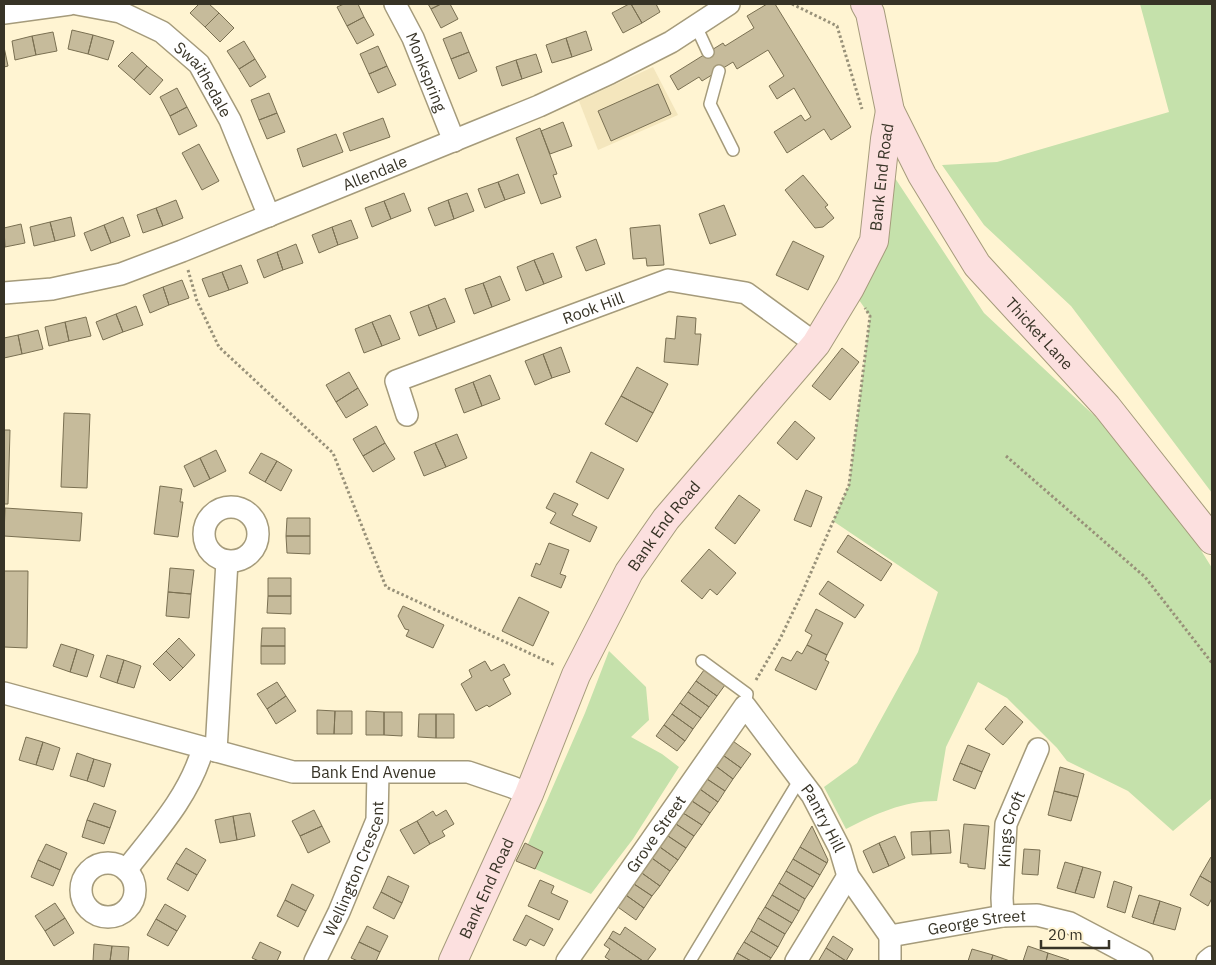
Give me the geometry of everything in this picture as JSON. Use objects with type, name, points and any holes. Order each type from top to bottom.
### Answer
[{"type":"street","points":[[4,13],[70,4]]},
{"type":"street","name":"Swaithedale","points":[[77,4],[120,12],[162,32],[199,64],[230,120],[268,216]]},
{"type":"street","name":"Monkspring","points":[[395,4],[413,38],[454,141]]},
{"type":"street","name":"Allendale","points":[[4,293],[52,289],[121,274],[182,251],[539,106],[671,42],[729,4]]},
{"type":"street","points":[[865,4],[870,13],[890,111]]},
{"type":"street","name":"Bank End Road","points":[[452,961],[528,794],[576,675],[629,572],[666,519],[816,344],[850,288],[874,240],[885,139],[890,111]]},
{"type":"street","name":"Thicket Lane","points":[[890,111],[922,175],[977,265],[1107,407],[1212,540]]},
{"type":"street","name":"Rook Hill","points":[[407,416],[396,381],[668,280],[746,293],[816,344]]},
{"type":"street","points":[[126,870],[180,800],[199,763],[218,738],[227,561]]},
{"type":"street","name":"Bank End Avenue","points":[[4,693],[293,772],[468,772],[528,794]]},
{"type":"street","name":"Pantry Hill","points":[[746,700],[812,795],[840,849],[848,876],[890,936]]},
{"type":"street","name":"Grove Street","points":[[567,961],[746,700]]},
{"type":"street","name":"Kings Croft","points":[[1003,916],[1002,898],[1006,824],[1038,749]]},
{"type":"street","name":"Wellington Crescent","points":[[315,961],[339,912],[377,820],[378,773]]},
{"type":"street","points":[[796,961],[848,876]]},
{"type":"street","name":"George Street","points":[[890,936],[1003,916],[1037,915],[1070,923],[1142,961]]},
{"type":"street","points":[[890,936],[890,961]]},
{"type":"street","points":[[1208,961],[1212,957]]},
{"type":"lane","points":[[696,26],[708,52]]},
{"type":"lane","points":[[718,71],[710,104],[733,150]]},
{"type":"lane","points":[[702,661],[746,700]]},
{"type":"lane","points":[[690,961],[800,779]]},
{"type":"path","points":[[792,4],[837,26],[863,112],[885,139]]},
{"type":"path","points":[[182,251],[197,301],[219,347],[333,453],[386,587],[576,675]]},
{"type":"path","points":[[746,700],[799,601],[849,485],[870,316],[850,288]]},
{"type":"path","points":[[1006,456],[1145,577],[1212,663]]},
{"type":"shaded area","points":[[653,67],[678,115],[598,150],[579,101]]},
{"type":"green space","points":[[1140,4],[1212,4],[1212,493],[1071,306],[984,225],[942,165],[997,162],[1169,112]]},
{"type":"green space","points":[[889,169],[984,313],[1100,421],[1189,531],[1212,568],[1212,798],[1173,831],[1128,791],[1067,761],[1057,748],[1007,698],[978,682],[946,747],[937,801],[901,806],[846,829],[824,787],[857,763],[918,652],[938,592],[833,521],[849,485],[870,316],[857,297]]},
{"type":"green space","points":[[609,651],[646,687],[649,720],[631,737],[662,754],[679,767],[633,839],[591,894],[535,869],[543,852],[528,844],[585,713]]},
{"type":"building","points":[[199,4],[209,4],[219,13],[205,27],[190,13]]},
{"type":"building","points":[[344,4],[358,4],[364,17],[347,26],[337,7]]},
{"type":"building","points":[[428,4],[441,4],[431,9]]},
{"type":"building","points":[[441,4],[450,4],[458,19],[441,28],[431,9]]},
{"type":"building","points":[[631,4],[642,23],[623,33],[612,13]]},
{"type":"building","points":[[631,4],[656,4],[660,12],[642,23]]},
{"type":"building","points":[[767,4],[775,4],[851,127],[831,140],[824,129],[787,153],[774,132],[801,115],[805,121],[811,117],[794,88],[777,99],[769,86],[784,76],[768,50],[737,69],[733,62],[702,81],[699,77],[678,90],[670,76],[723,43],[725,46],[754,28],[747,16]]},
{"type":"building","points":[[219,13],[234,28],[220,42],[205,27]]},
{"type":"building","points":[[364,17],[374,35],[357,44],[347,26]]},
{"type":"building","points":[[72,30],[93,35],[88,54],[68,49]]},
{"type":"building","points":[[586,31],[592,50],[572,57],[566,38]]},
{"type":"building","points":[[53,32],[57,51],[36,55],[32,36]]},
{"type":"building","points":[[461,32],[469,52],[451,59],[443,39]]},
{"type":"building","points":[[93,35],[114,41],[108,60],[88,54]]},
{"type":"building","points":[[32,36],[36,55],[15,60],[12,41]]},
{"type":"building","points":[[566,38],[572,57],[552,63],[546,45]]},
{"type":"building","points":[[244,41],[255,59],[239,69],[227,51]]},
{"type":"building","points":[[378,46],[387,66],[369,74],[360,54]]},
{"type":"building","points":[[4,47],[8,66],[4,67]]},
{"type":"building","points":[[132,52],[147,66],[134,80],[118,66]]},
{"type":"building","points":[[469,52],[477,71],[459,79],[451,59]]},
{"type":"building","points":[[536,54],[542,72],[522,79],[516,60]]},
{"type":"building","points":[[255,59],[266,77],[250,87],[239,69]]},
{"type":"building","points":[[516,60],[522,79],[502,86],[496,67]]},
{"type":"building","points":[[147,66],[163,80],[150,95],[134,80]]},
{"type":"building","points":[[387,66],[396,85],[378,93],[369,74]]},
{"type":"building","points":[[658,84],[671,114],[611,141],[598,111]]},
{"type":"building","points":[[177,88],[187,107],[170,116],[160,97]]},
{"type":"building","points":[[269,93],[277,113],[259,120],[251,100]]},
{"type":"building","points":[[187,107],[197,126],[179,135],[170,116]]},
{"type":"building","points":[[277,113],[285,132],[267,139],[259,120]]},
{"type":"building","points":[[383,118],[390,137],[350,151],[343,133]]},
{"type":"building","points":[[563,122],[572,146],[550,154],[541,131]]},
{"type":"building","points":[[540,128],[557,174],[553,175],[561,197],[541,204],[516,138]]},
{"type":"building","points":[[336,134],[343,152],[303,167],[297,149]]},
{"type":"building","points":[[199,144],[219,181],[202,190],[182,153]]},
{"type":"building","points":[[518,174],[525,193],[505,200],[498,182]]},
{"type":"building","points":[[803,175],[828,205],[825,207],[834,218],[823,227],[815,228],[785,190]]},
{"type":"building","points":[[498,182],[505,200],[485,208],[478,189]]},
{"type":"building","points":[[404,193],[411,211],[391,219],[384,201]]},
{"type":"building","points":[[467,193],[474,211],[454,219],[448,200]]},
{"type":"building","points":[[176,200],[183,218],[163,226],[156,208]]},
{"type":"building","points":[[448,200],[454,219],[435,226],[428,208]]},
{"type":"building","points":[[384,201],[391,219],[372,227],[365,208]]},
{"type":"building","points":[[724,205],[736,235],[710,244],[699,214]]},
{"type":"building","points":[[156,208],[163,226],[143,233],[137,215]]},
{"type":"building","points":[[71,217],[75,236],[55,241],[50,222]]},
{"type":"building","points":[[123,217],[130,236],[111,243],[104,225]]},
{"type":"building","points":[[351,220],[358,238],[338,245],[332,227]]},
{"type":"building","points":[[50,222],[55,241],[34,246],[30,227]]},
{"type":"building","points":[[21,224],[25,243],[5,247],[4,228]]},
{"type":"building","points":[[104,225],[111,243],[91,251],[84,233]]},
{"type":"building","points":[[660,225],[664,265],[647,266],[646,258],[633,259],[630,228]]},
{"type":"building","points":[[332,227],[338,245],[319,253],[312,235]]},
{"type":"building","points":[[596,239],[605,264],[586,271],[576,247]]},
{"type":"building","points":[[793,241],[824,256],[808,290],[776,275]]},
{"type":"building","points":[[296,244],[303,263],[283,270],[277,252]]},
{"type":"building","points":[[277,252],[283,270],[264,278],[257,260]]},
{"type":"building","points":[[553,253],[562,277],[544,284],[534,260]]},
{"type":"building","points":[[534,260],[544,284],[526,291],[517,267]]},
{"type":"building","points":[[241,265],[248,283],[229,290],[222,272]]},
{"type":"building","points":[[222,272],[229,290],[209,297],[202,279]]},
{"type":"building","points":[[500,276],[510,300],[492,307],[483,283]]},
{"type":"building","points":[[182,280],[189,298],[169,305],[163,287]]},
{"type":"building","points":[[483,283],[492,307],[474,314],[465,289]]},
{"type":"building","points":[[163,287],[169,305],[150,313],[143,295]]},
{"type":"building","points":[[445,298],[455,322],[437,329],[428,305]]},
{"type":"building","points":[[428,305],[437,329],[419,336],[410,312]]},
{"type":"building","points":[[136,306],[143,325],[123,332],[116,314]]},
{"type":"building","points":[[116,314],[123,332],[103,340],[96,322]]},
{"type":"building","points":[[390,315],[400,339],[382,346],[372,322]]},
{"type":"building","points":[[677,316],[696,318],[695,334],[701,334],[698,365],[664,362],[666,338],[675,339]]},
{"type":"building","points":[[86,317],[91,336],[69,341],[65,322]]},
{"type":"building","points":[[65,322],[69,341],[49,346],[45,327]]},
{"type":"building","points":[[372,322],[382,346],[364,353],[355,329]]},
{"type":"building","points":[[38,330],[43,349],[22,354],[18,335]]},
{"type":"building","points":[[18,335],[22,354],[4,358],[4,338]]},
{"type":"building","points":[[561,347],[570,372],[552,378],[543,354]]},
{"type":"building","points":[[842,348],[859,362],[830,400],[812,386]]},
{"type":"building","points":[[543,354],[552,378],[535,385],[525,361]]},
{"type":"building","points":[[637,367],[668,384],[653,413],[621,396]]},
{"type":"building","points":[[349,372],[358,388],[336,402],[326,385]]},
{"type":"building","points":[[490,375],[500,399],[482,406],[473,382]]},
{"type":"building","points":[[473,382],[482,406],[464,413],[455,389]]},
{"type":"building","points":[[358,388],[368,405],[346,418],[336,402]]},
{"type":"building","points":[[621,396],[653,413],[637,442],[605,424]]},
{"type":"building","points":[[64,413],[90,414],[87,488],[61,487]]},
{"type":"building","points":[[795,421],[815,438],[797,460],[777,443]]},
{"type":"building","points":[[376,426],[385,443],[363,456],[353,439]]},
{"type":"building","points":[[4,430],[10,430],[8,504],[4,504]]},
{"type":"building","points":[[457,434],[467,458],[446,467],[435,443]]},
{"type":"building","points":[[385,443],[395,459],[373,472],[363,456]]},
{"type":"building","points":[[435,443],[446,467],[424,476],[414,452]]},
{"type":"building","points":[[216,450],[226,471],[210,479],[200,458]]},
{"type":"building","points":[[591,452],[624,469],[608,499],[576,482]]},
{"type":"building","points":[[261,453],[277,461],[265,482],[249,473]]},
{"type":"building","points":[[200,458],[210,479],[194,487],[184,466]]},
{"type":"building","points":[[277,461],[292,470],[281,491],[265,482]]},
{"type":"building","points":[[160,486],[182,489],[180,502],[183,502],[178,537],[154,534]]},
{"type":"building","points":[[806,490],[822,497],[811,527],[794,520]]},
{"type":"building","points":[[554,493],[578,504],[572,515],[597,527],[590,542],[550,523],[556,513],[546,508]]},
{"type":"building","points":[[739,495],[760,510],[735,544],[715,528]]},
{"type":"building","points":[[5,508],[82,513],[80,541],[4,536]]},
{"type":"building","points":[[287,518],[310,518],[310,536],[286,536]]},
{"type":"building","points":[[848,535],[892,564],[881,581],[837,552]]},
{"type":"building","points":[[286,536],[310,536],[310,554],[287,553]]},
{"type":"building","points":[[549,543],[569,550],[560,574],[566,576],[561,588],[531,576],[536,563],[540,565]]},
{"type":"building","points":[[709,549],[736,573],[717,595],[710,589],[702,599],[681,581]]},
{"type":"building","points":[[170,568],[194,570],[191,594],[168,592]]},
{"type":"building","points":[[4,571],[28,571],[27,648],[4,647]]},
{"type":"building","points":[[268,578],[291,578],[291,596],[268,596]]},
{"type":"building","points":[[828,581],[864,605],[855,618],[819,594]]},
{"type":"building","points":[[168,592],[191,594],[189,618],[166,616]]},
{"type":"building","points":[[268,596],[291,596],[291,614],[267,613]]},
{"type":"building","points":[[519,597],[549,612],[533,646],[502,631]]},
{"type":"building","points":[[403,606],[444,625],[433,648],[406,636],[409,630],[405,629],[398,616]]},
{"type":"building","points":[[816,609],[843,623],[827,655],[807,645],[812,635],[805,631]]},
{"type":"building","points":[[262,628],[285,628],[285,646],[261,646]]},
{"type":"building","points":[[179,638],[195,655],[183,668],[166,651]]},
{"type":"building","points":[[61,644],[77,649],[70,672],[53,666]]},
{"type":"building","points":[[807,645],[827,655],[825,660],[829,662],[816,690],[775,670],[782,657],[791,661],[797,651],[802,654]]},
{"type":"building","points":[[261,646],[285,646],[285,664],[261,664]]},
{"type":"building","points":[[77,649],[94,655],[87,677],[70,672]]},
{"type":"building","points":[[166,651],[183,668],[170,681],[153,664]]},
{"type":"building","points":[[107,655],[124,660],[117,683],[100,677]]},
{"type":"building","points":[[124,660],[141,666],[134,688],[117,683]]},
{"type":"building","points":[[485,661],[491,671],[504,664],[510,675],[503,679],[511,694],[489,707],[487,705],[476,711],[461,684],[472,677],[469,670]]},
{"type":"building","points":[[704,670],[725,685],[717,696],[696,681]]},
{"type":"building","points":[[696,681],[717,696],[709,707],[688,692]]},
{"type":"building","points":[[277,682],[286,696],[267,709],[257,694]]},
{"type":"building","points":[[688,692],[709,707],[701,718],[680,703]]},
{"type":"building","points":[[286,696],[296,711],[276,724],[267,709]]},
{"type":"building","points":[[680,703],[701,718],[693,729],[672,714]]},
{"type":"building","points":[[1005,706],[1023,722],[1003,745],[985,729]]},
{"type":"building","points":[[317,710],[335,711],[334,734],[317,734]]},
{"type":"building","points":[[335,711],[352,711],[352,734],[334,734]]},
{"type":"building","points":[[366,711],[384,712],[384,735],[366,735]]},
{"type":"building","points":[[384,712],[402,712],[402,736],[384,735]]},
{"type":"building","points":[[419,714],[436,714],[436,738],[418,737]]},
{"type":"building","points":[[436,714],[454,714],[454,738],[436,738]]},
{"type":"building","points":[[672,714],[693,729],[685,741],[664,725]]},
{"type":"building","points":[[664,725],[685,741],[677,751],[656,736]]},
{"type":"building","points":[[26,737],[43,742],[36,765],[19,760]]},
{"type":"building","points":[[730,739],[751,754],[741,768],[720,753]]},
{"type":"building","points":[[43,742],[60,748],[53,770],[36,765]]},
{"type":"building","points":[[968,745],[990,754],[982,772],[960,763]]},
{"type":"building","points":[[77,753],[94,759],[87,781],[70,776]]},
{"type":"building","points":[[720,753],[741,768],[733,779],[713,764]]},
{"type":"building","points":[[94,759],[111,764],[104,787],[87,781]]},
{"type":"building","points":[[960,763],[982,772],[975,789],[953,780]]},
{"type":"building","points":[[713,764],[733,779],[725,791],[704,777]]},
{"type":"building","points":[[1060,767],[1084,774],[1078,797],[1054,791]]},
{"type":"building","points":[[704,777],[725,791],[718,802],[697,787]]},
{"type":"building","points":[[697,787],[718,802],[710,813],[689,799]]},
{"type":"building","points":[[1054,791],[1078,797],[1071,821],[1048,815]]},
{"type":"building","points":[[689,799],[710,813],[702,825],[680,811]]},
{"type":"building","points":[[94,803],[116,811],[110,828],[87,820]]},
{"type":"building","points":[[314,810],[322,826],[300,836],[292,821]]},
{"type":"building","points":[[446,810],[454,824],[442,831],[445,836],[430,844],[417,821],[433,811],[436,816]]},
{"type":"building","points":[[680,811],[702,825],[694,836],[673,822]]},
{"type":"building","points":[[250,813],[255,836],[237,840],[233,816]]},
{"type":"building","points":[[233,816],[237,840],[220,843],[215,820]]},
{"type":"building","points":[[87,820],[110,828],[104,844],[82,837]]},
{"type":"building","points":[[417,821],[430,844],[414,854],[400,830]]},
{"type":"building","points":[[673,822],[694,836],[686,848],[665,834]]},
{"type":"building","points":[[964,824],[989,826],[985,869],[968,867],[968,864],[960,863]]},
{"type":"building","points":[[322,826],[330,842],[308,853],[300,836]]},
{"type":"building","points":[[812,826],[828,860],[827,863],[800,847]]},
{"type":"building","points":[[949,830],[951,853],[931,854],[930,831]]},
{"type":"building","points":[[930,831],[931,854],[912,855],[911,832]]},
{"type":"building","points":[[665,834],[686,848],[678,860],[657,845]]},
{"type":"building","points":[[895,836],[905,858],[889,866],[879,843]]},
{"type":"building","points":[[525,843],[543,852],[535,869],[516,861]]},
{"type":"building","points":[[879,843],[889,866],[873,873],[863,851]]},
{"type":"building","points":[[46,844],[67,853],[60,870],[38,860]]},
{"type":"building","points":[[657,845],[678,860],[670,871],[649,856]]},
{"type":"building","points":[[800,847],[827,863],[820,875],[793,859]]},
{"type":"building","points":[[186,848],[206,860],[197,875],[176,863]]},
{"type":"building","points":[[1024,849],[1040,850],[1038,875],[1022,874]]},
{"type":"building","points":[[649,856],[670,871],[660,886],[639,871]]},
{"type":"building","points":[[1212,858],[1212,883],[1200,876]]},
{"type":"building","points":[[793,859],[820,875],[813,887],[786,871]]},
{"type":"building","points":[[38,860],[60,870],[53,886],[31,877]]},
{"type":"building","points":[[1065,862],[1083,867],[1075,893],[1057,888]]},
{"type":"building","points":[[176,863],[197,875],[188,891],[167,879]]},
{"type":"building","points":[[1083,867],[1101,872],[1094,898],[1075,893]]},
{"type":"building","points":[[639,871],[660,886],[652,896],[631,882]]},
{"type":"building","points":[[786,871],[813,887],[805,899],[779,883]]},
{"type":"building","points":[[388,876],[409,886],[402,903],[381,892]]},
{"type":"building","points":[[1200,876],[1212,883],[1212,898],[1208,906],[1190,895]]},
{"type":"building","points":[[540,880],[554,886],[551,893],[568,901],[559,920],[528,906]]},
{"type":"building","points":[[1114,881],[1132,887],[1125,913],[1107,907]]},
{"type":"building","points":[[631,882],[652,896],[644,908],[623,893]]},
{"type":"building","points":[[779,883],[805,899],[799,911],[772,895]]},
{"type":"building","points":[[292,884],[314,895],[306,911],[285,900]]},
{"type":"building","points":[[381,892],[402,903],[394,919],[373,908]]},
{"type":"building","points":[[623,893],[644,908],[636,920],[615,905]]},
{"type":"building","points":[[772,895],[799,911],[792,923],[765,907]]},
{"type":"building","points":[[1139,895],[1160,901],[1153,924],[1132,917]]},
{"type":"building","points":[[285,900],[306,911],[298,927],[277,916]]},
{"type":"building","points":[[1160,901],[1181,908],[1175,930],[1153,924]]},
{"type":"building","points":[[55,903],[65,918],[45,931],[35,916]]},
{"type":"building","points":[[165,904],[186,916],[177,931],[156,919]]},
{"type":"building","points":[[765,907],[792,923],[785,934],[758,918]]},
{"type":"building","points":[[526,915],[553,929],[544,946],[530,939],[526,946],[513,940]]},
{"type":"building","points":[[65,918],[74,933],[54,946],[45,931]]},
{"type":"building","points":[[758,918],[785,934],[778,947],[751,931]]},
{"type":"building","points":[[156,919],[177,931],[168,946],[147,935]]},
{"type":"building","points":[[367,926],[388,936],[380,952],[359,942]]},
{"type":"building","points":[[625,927],[656,949],[647,961],[643,961],[609,938],[613,931],[620,935]]},
{"type":"building","points":[[751,931],[778,947],[771,958],[744,942]]},
{"type":"building","points":[[833,936],[853,949],[846,961],[826,948]]},
{"type":"building","points":[[609,938],[643,961],[611,961],[605,957],[610,949],[604,945]]},
{"type":"building","points":[[260,942],[281,952],[277,961],[259,961],[252,958]]},
{"type":"building","points":[[359,942],[380,952],[376,961],[358,961],[351,958]]},
{"type":"building","points":[[744,942],[771,958],[769,961],[751,961],[737,953]]},
{"type":"building","points":[[94,944],[112,946],[110,961],[93,961]]},
{"type":"building","points":[[112,946],[129,947],[128,961],[110,961]]},
{"type":"building","points":[[1028,946],[1048,953],[1046,961],[1023,961]]},
{"type":"building","points":[[826,948],[846,961],[819,960]]},
{"type":"building","points":[[972,949],[993,955],[991,961],[968,961]]},
{"type":"building","points":[[737,953],[751,961],[733,961]]},
{"type":"building","points":[[1048,953],[1069,960],[1069,961],[1046,961]]},
{"type":"building","points":[[993,955],[1010,961],[991,961]]}]
